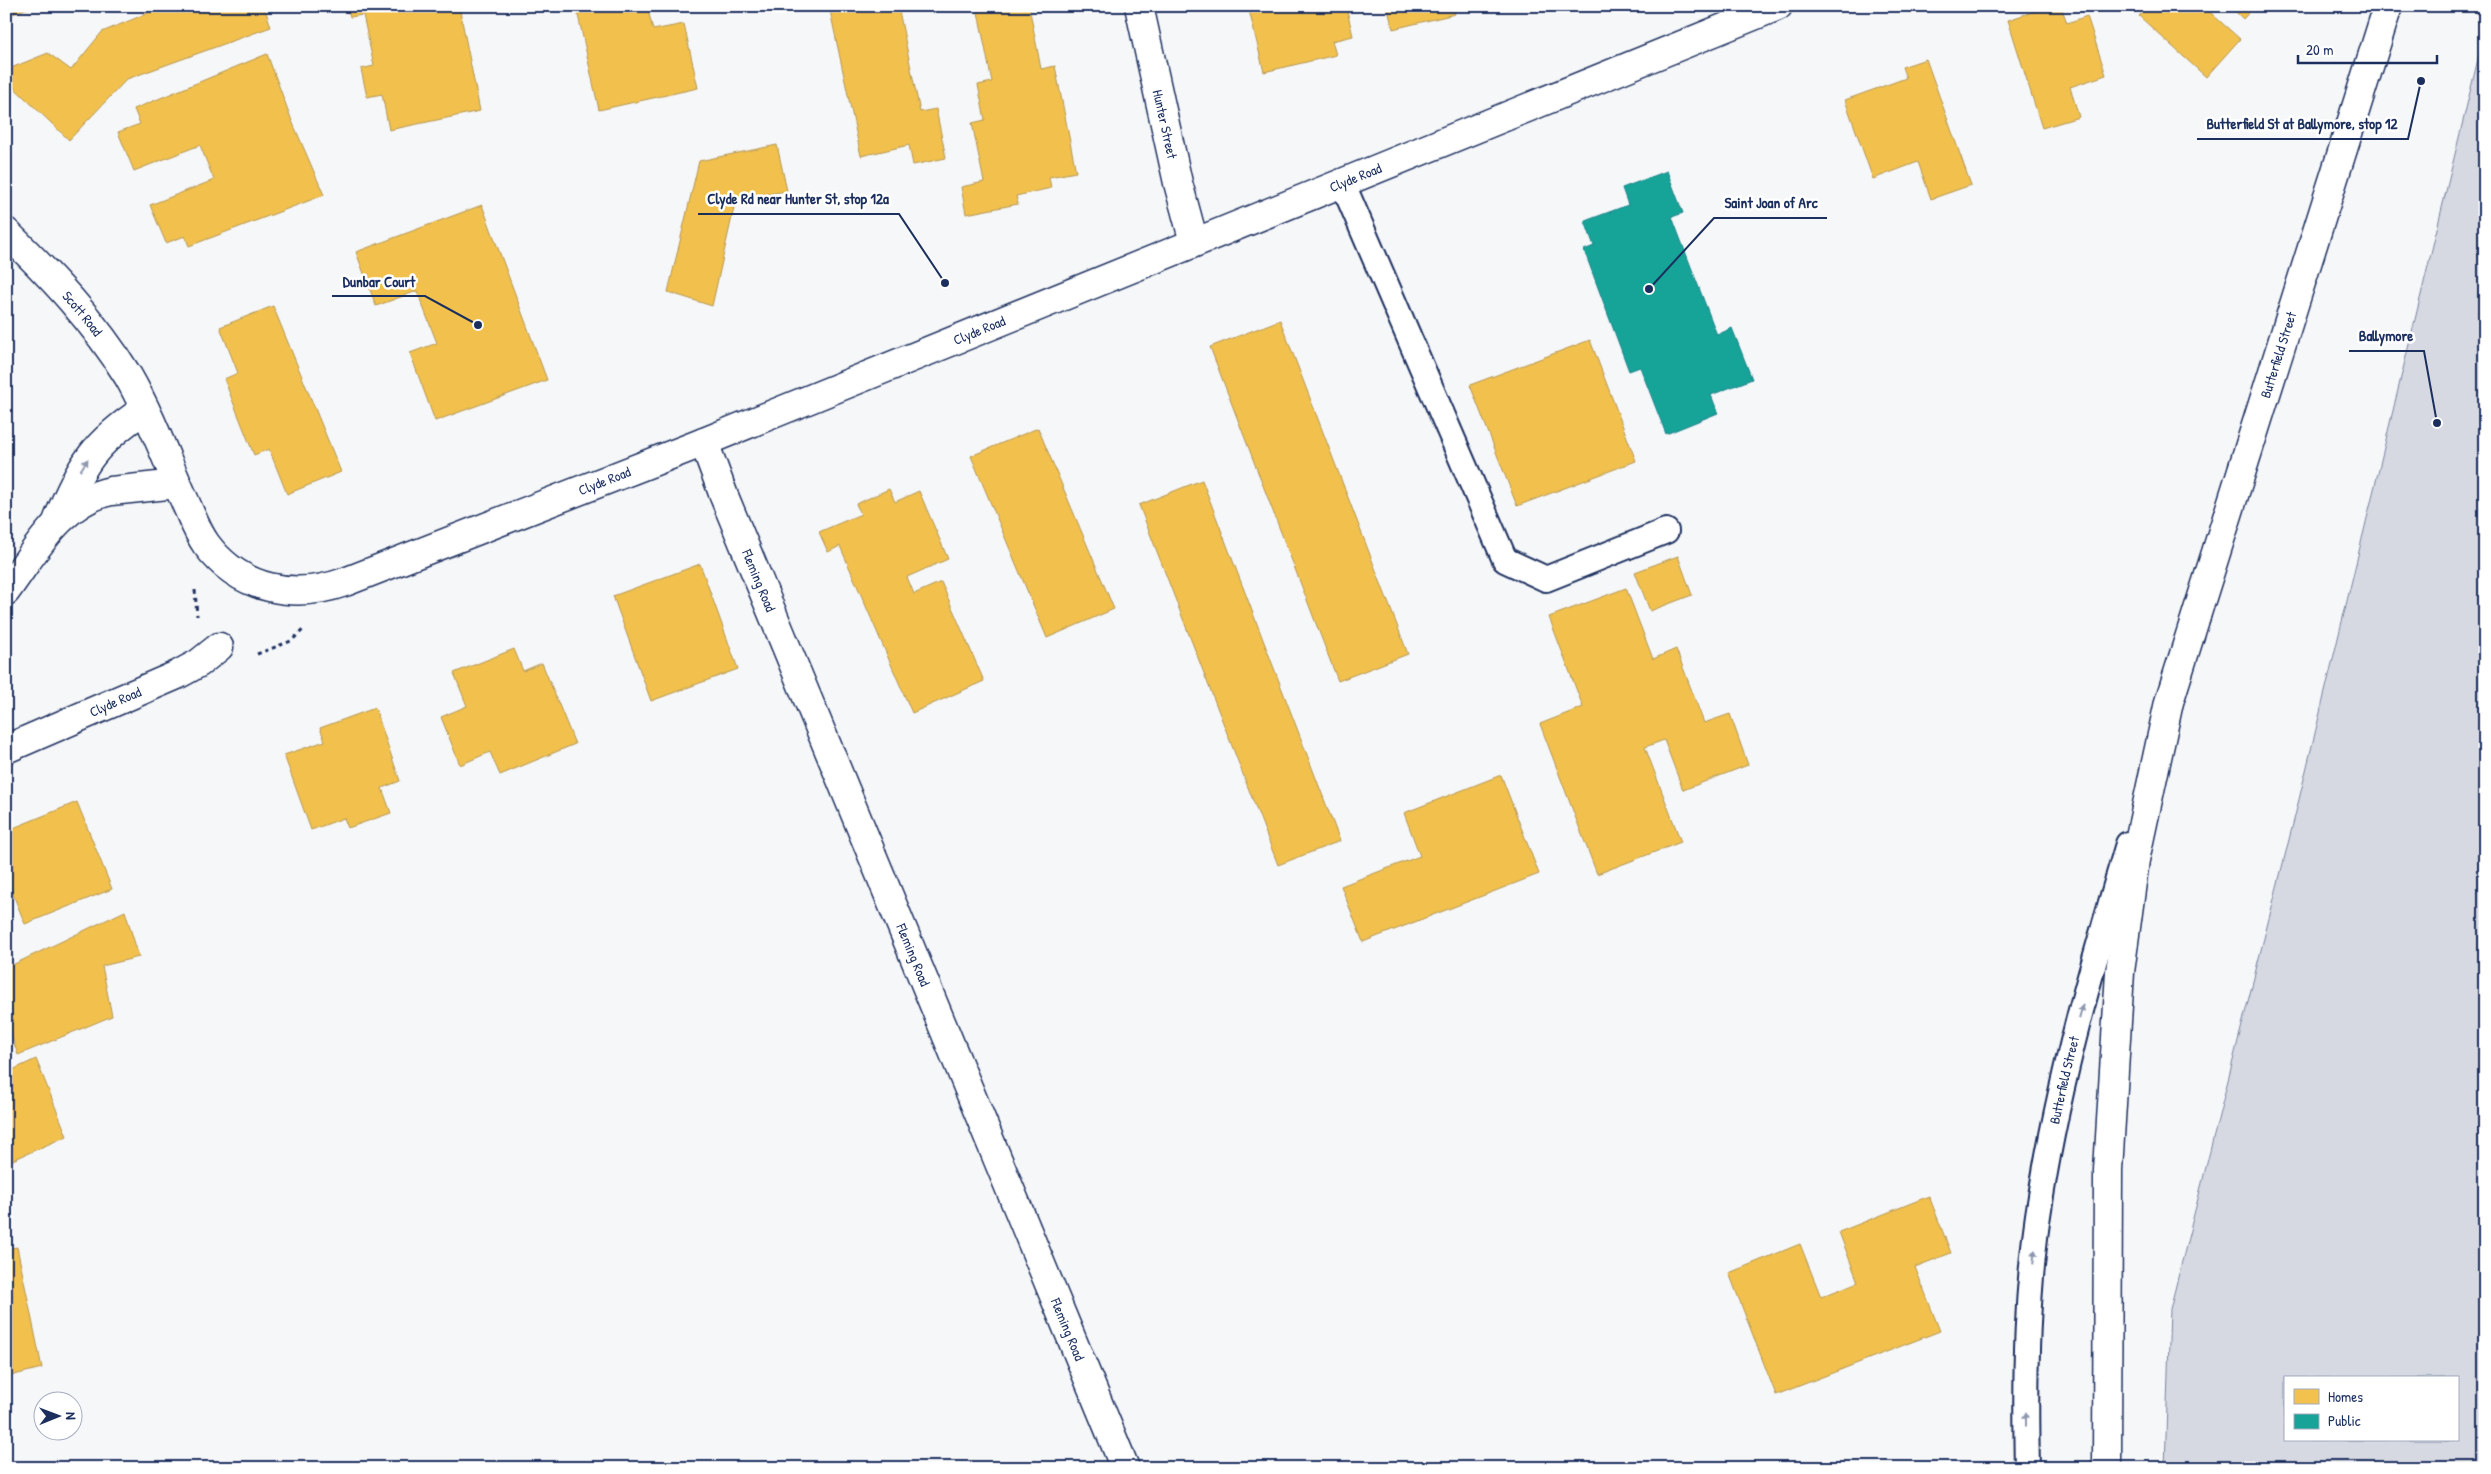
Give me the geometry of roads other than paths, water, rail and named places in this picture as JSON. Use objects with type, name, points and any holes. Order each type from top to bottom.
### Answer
[{"type":"street","name":"Hunter Street","points":[[1139,6],[1178,183],[1194,242]]},
{"type":"street","name":"Clyde Road","points":[[195,524],[215,554],[244,577],[264,586],[300,592],[345,582],[704,442],[1778,6]]},
{"type":"street","name":"Butterfield Street","points":[[2107,1468],[2108,1170],[2116,1017],[2125,922],[2135,860],[2169,702],[2388,6]]},
{"type":"street","name":"Scott Road","points":[[6,232],[86,314],[116,357],[145,408],[195,524]]},
{"type":"street","points":[[56,525],[86,460],[113,432],[145,408]]},
{"type":"street","name":"Fleming Road","points":[[704,442],[728,506],[1125,1468]]},
{"type":"street","points":[[6,591],[56,525],[71,509],[100,493],[137,487],[178,484]]},
{"type":"street","name":"Clyde Road","points":[[6,749],[177,675],[199,663],[219,647]]},
{"type":"lane","points":[[1342,182],[1505,560],[1546,579],[1666,531]]},
{"type":"lane","name":"Butterfield Street","points":[[2027,1468],[2027,1334],[2040,1197],[2063,1082],[2082,1008],[2169,702]]},
{"type":"place","name":"Butterfield St at Ballymore, stop 12","points":[[2421,81]]},
{"type":"place","name":"Clyde Rd near Hunter St, stop 12a","points":[[945,283]]},
{"type":"place","name":"Saint Joan of Arc","points":[[1649,289]]},
{"type":"place","name":"Dunbar Court","points":[[478,325]]},
{"type":"place","name":"Ballymore","points":[[2437,423]]}]
